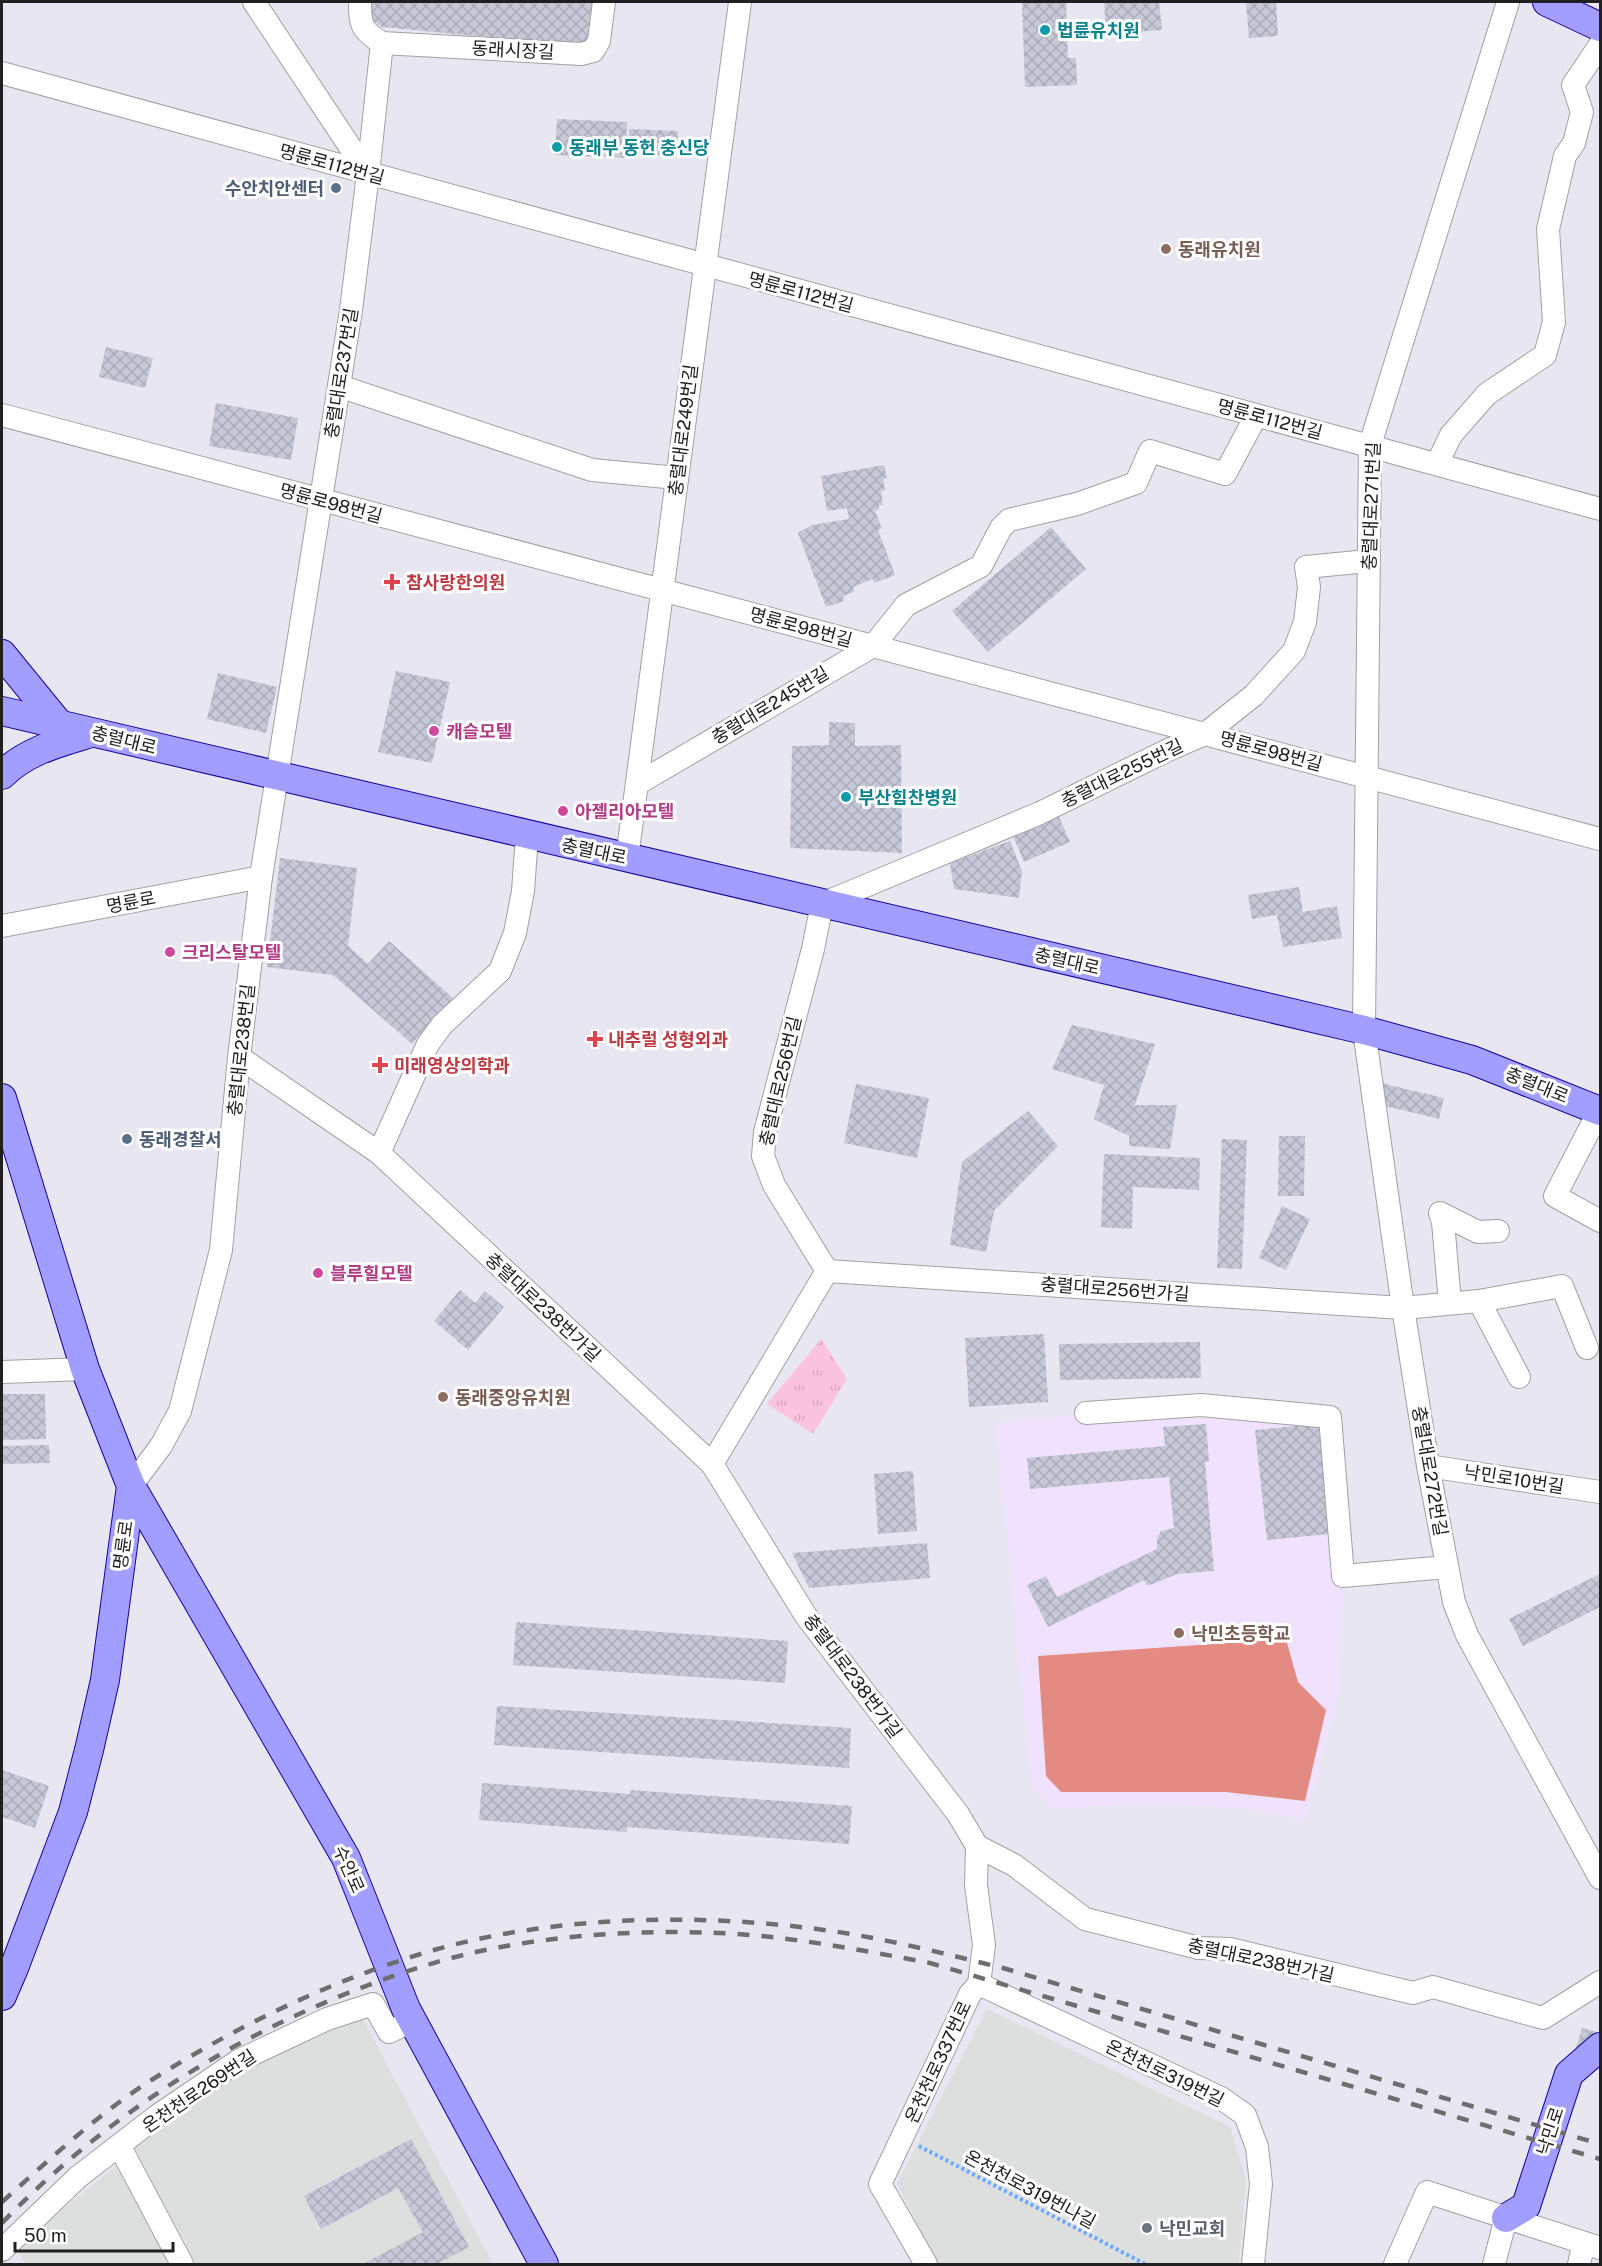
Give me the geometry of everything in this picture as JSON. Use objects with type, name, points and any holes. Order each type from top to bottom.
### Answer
[{"type":"main road","points":[[1547,2],[1600,27]]},
{"type":"main road","points":[[2,654],[60,725]]},
{"type":"main road","name":"충렬대로","points":[[2,711],[527,836],[1364,1030],[1472,1060],[1600,1111]]},
{"type":"main road","points":[[2,775],[35,751],[93,732]]},
{"type":"main road","name":"명륜로","points":[[2,1098],[85,1369],[131,1486],[105,1680],[89,1750],[73,1812],[8,1963],[2,1996]]},
{"type":"main road","name":"수안로","points":[[131,1486],[346,1858],[412,2020],[544,2265]]},
{"type":"main road","name":"낙민로","points":[[1506,2218],[1526,2206],[1569,2074],[1600,2047]]},
{"type":"street","points":[[254,2],[368,174]]},
{"type":"street","points":[[360,2],[360,21],[368,34],[382,43],[368,174]]},
{"type":"street","name":"동래시장길","points":[[382,43],[580,54],[593,51],[599,42],[604,2]]},
{"type":"street","name":"충렬대로249번길","points":[[627,858],[740,2]]},
{"type":"street","name":"충렬대로271번길","points":[[1364,1030],[1370,445],[1508,2]]},
{"type":"street","points":[[1437,464],[1451,435],[1487,394],[1545,355],[1554,322],[1548,229],[1564,156],[1574,143],[1582,112],[1574,85],[1600,45]]},
{"type":"street","name":"명륜로112번길","points":[[2,73],[1600,509]]},
{"type":"street","name":"충렬대로237번길","points":[[276,775],[339,386],[368,174]]},
{"type":"street","points":[[339,386],[592,470],[677,478]]},
{"type":"street","name":"명륜로98번길","points":[[2,415],[1600,839]]},
{"type":"street","name":"충렬대로245번길","points":[[637,784],[873,646],[906,605],[981,566],[1001,528],[1009,520],[1077,504],[1136,483],[1150,451],[1225,474],[1256,416]]},
{"type":"street","name":"충렬대로255번길","points":[[822,904],[1040,813],[1205,734],[1254,694],[1294,651],[1305,622],[1309,587],[1306,567],[1368,561]]},
{"type":"street","name":"충렬대로238번길","points":[[131,1486],[161,1446],[180,1411],[221,1250],[239,1057],[276,775]]},
{"type":"street","points":[[379,1153],[428,1044],[442,1025],[500,971],[517,923],[523,891],[527,836]]},
{"type":"street","name":"명륜로","points":[[2,926],[261,877]]},
{"type":"street","name":"충렬대로256번길","points":[[822,904],[813,949],[765,1132],[763,1156],[774,1185],[827,1271]]},
{"type":"street","name":"충렬대로272번길","points":[[1364,1030],[1403,1308],[1428,1466],[1454,1602],[1467,1635],[1600,1878]]},
{"type":"street","name":"충렬대로238번가길","points":[[239,1057],[379,1153],[712,1464],[806,1616],[957,1814],[977,1846],[1014,1865],[1085,1919],[1199,1948],[1230,1949],[1413,1993],[1432,1987],[1543,2018],[1600,1982]]},
{"type":"street","points":[[1600,1111],[1555,1196],[1600,1221]]},
{"type":"street","points":[[1450,1303],[1443,1222],[1440,1213],[1478,1232],[1498,1231]]},
{"type":"street","points":[[712,1464],[827,1271]]},
{"type":"street","name":"충렬대로256번가길","points":[[827,1271],[1403,1308],[1479,1301],[1562,1286],[1587,1348]]},
{"type":"street","points":[[1479,1301],[1519,1377]]},
{"type":"street","points":[[2,1372],[85,1369]]},
{"type":"street","points":[[1086,1413],[1201,1405],[1330,1417],[1343,1576],[1447,1567]]},
{"type":"street","name":"낙민로10번길","points":[[1428,1466],[1600,1492]]},
{"type":"street","name":"온천천로337번로","points":[[926,2265],[880,2184],[970,1994],[979,1984],[984,1945],[976,1885],[977,1846]]},
{"type":"street","name":"온천천로319번길","points":[[979,1984],[1221,2098],[1245,2115],[1257,2147],[1262,2184],[1253,2265]]},
{"type":"street","name":"온천천로269번길","points":[[2,2250],[78,2177],[120,2147],[157,2116],[238,2061],[327,2019],[373,2004],[389,2032],[412,2020]]},
{"type":"street","points":[[120,2147],[183,2265]]},
{"type":"street","points":[[1395,2265],[1427,2192],[1592,2245],[1579,2265]]},
{"type":"street","points":[[1494,2265],[1506,2218]]},
{"type":"path","name":"온천천로319번나길","points":[[902,2137],[1145,2265]]},
{"type":"shaded area","name":"낙민초등학교","points":[[1086,1413],[1330,1417],[1343,1576],[1339,1690],[1305,1821],[1259,1810],[1149,1803],[1054,1809],[1032,1784],[996,1423]]},
{"type":"shaded area","points":[[1286,1639],[1298,1682],[1326,1710],[1305,1801],[1225,1792],[1061,1792],[1046,1776],[1038,1656]]},
{"type":"shaded area","points":[[987,2009],[1230,2127],[1246,2179],[1239,2264],[937,2264],[897,2183]]},
{"type":"shaded area","points":[[363,2019],[493,2264],[25,2264],[16,2248],[118,2164],[135,2139],[238,2070],[315,2033]]},
{"type":"green space","points":[[821,1339],[847,1379],[813,1434],[767,1404]]},
{"type":"building","points":[[365,2],[598,2],[596,34],[582,46],[382,27],[364,15]]},
{"type":"building","name":"법륜유치원","points":[[1022,2],[1066,2],[1068,58],[1076,58],[1077,85],[1025,87]]},
{"type":"building","points":[[1104,2],[1159,2],[1162,30],[1106,34]]},
{"type":"building","points":[[1246,2],[1276,2],[1278,36],[1249,38]]},
{"type":"building","points":[[557,119],[627,122],[625,158],[555,155]]},
{"type":"building","points":[[629,129],[678,131],[677,156],[628,154]]},
{"type":"building","points":[[106,347],[153,358],[145,388],[99,377]]},
{"type":"building","points":[[216,403],[298,418],[291,460],[209,446]]},
{"type":"building","points":[[884,465],[887,478],[883,479],[885,490],[881,491],[883,505],[879,505],[879,509],[875,511],[882,528],[878,530],[895,575],[874,583],[873,579],[853,587],[854,592],[843,596],[844,601],[826,607],[798,533],[812,525],[849,519],[847,508],[827,511],[821,476]]},
{"type":"building","points":[[1051,527],[1086,569],[988,652],[952,611]]},
{"type":"building","points":[[396,671],[450,682],[432,763],[378,752]]},
{"type":"building","points":[[218,673],[277,687],[266,733],[207,719]]},
{"type":"building","name":"부산힘찬병원","points":[[829,722],[855,723],[855,746],[901,745],[902,853],[790,848],[792,746],[829,745]]},
{"type":"building","points":[[1058,815],[1070,842],[1024,862],[1012,834]]},
{"type":"building","points":[[1010,841],[1022,871],[1019,898],[954,889],[950,863]]},
{"type":"building","points":[[280,858],[357,868],[348,946],[368,964],[389,941],[453,998],[412,1044],[333,975],[267,967]]},
{"type":"building","points":[[1299,887],[1303,912],[1337,906],[1342,938],[1283,947],[1277,915],[1252,919],[1248,895]]},
{"type":"building","points":[[1072,1025],[1155,1044],[1135,1105],[1177,1105],[1170,1149],[1129,1146],[1129,1136],[1094,1119],[1104,1085],[1052,1069]]},
{"type":"building","points":[[1381,1083],[1444,1098],[1439,1119],[1385,1106]]},
{"type":"building","points":[[856,1084],[929,1098],[917,1158],[844,1143]]},
{"type":"building","points":[[1028,1111],[1058,1146],[994,1211],[986,1252],[950,1245],[962,1162]]},
{"type":"building","points":[[1279,1136],[1305,1136],[1304,1196],[1278,1196]]},
{"type":"building","points":[[1222,1139],[1247,1140],[1242,1269],[1217,1268]]},
{"type":"building","points":[[1104,1154],[1200,1158],[1199,1190],[1133,1187],[1132,1229],[1101,1227]]},
{"type":"building","points":[[1282,1206],[1310,1219],[1286,1270],[1259,1258]]},
{"type":"building","points":[[460,1290],[475,1303],[485,1291],[504,1307],[468,1350],[434,1321]]},
{"type":"building","points":[[1044,1334],[1048,1402],[969,1407],[965,1338]]},
{"type":"building","points":[[1200,1342],[1201,1378],[1060,1380],[1059,1344]]},
{"type":"building","points":[[2,1394],[45,1394],[46,1439],[2,1440]]},
{"type":"building","points":[[1206,1424],[1209,1461],[1205,1462],[1214,1571],[1177,1574],[1150,1585],[1146,1585],[1144,1580],[1048,1627],[1027,1585],[1046,1576],[1057,1597],[1157,1549],[1157,1538],[1161,1531],[1174,1528],[1169,1477],[1030,1489],[1027,1458],[1165,1446],[1163,1427]]},
{"type":"building","points":[[1319,1424],[1330,1534],[1267,1540],[1255,1430]]},
{"type":"building","points":[[49,1445],[50,1463],[2,1464],[2,1446]]},
{"type":"building","points":[[913,1471],[917,1531],[878,1534],[874,1474]]},
{"type":"building","points":[[927,1543],[930,1578],[809,1588],[792,1553]]},
{"type":"building","points":[[1600,1574],[1600,1607],[1523,1646],[1509,1619]]},
{"type":"building","points":[[516,1622],[788,1641],[785,1683],[513,1665]]},
{"type":"building","points":[[497,1706],[851,1728],[849,1768],[494,1745]]},
{"type":"building","points":[[2,1770],[49,1786],[35,1828],[2,1817]]},
{"type":"building","points":[[482,1783],[631,1794],[630,1790],[852,1806],[849,1844],[627,1827],[627,1832],[479,1820]]},
{"type":"building","points":[[1582,2028],[1600,2033],[1600,2064],[1573,2057]]},
{"type":"building","points":[[411,2139],[469,2247],[437,2264],[363,2264],[423,2232],[398,2188],[321,2229],[304,2196]]},
{"type":"railway","points":[[2,2202],[113,2107],[153,2079],[254,2022],[324,1989],[434,1950],[480,1939],[527,1930],[624,1921],[722,1921],[770,1924],[841,1932],[934,1951],[1003,1968],[1600,2144]]},
{"type":"railway","points":[[2,2223],[47,2179],[145,2101],[198,2067],[309,2009],[367,1985],[462,1955],[572,1937],[647,1932],[719,1933],[772,1937],[930,1963],[1600,2159]]},
{"type":"place","name":"법륜유치원","points":[[1045,30]]},
{"type":"place","name":"동래부 동헌 충신당","points":[[557,147]]},
{"type":"place","name":"수안치안센터","points":[[336,188]]},
{"type":"place","name":"동래유치원","points":[[1166,249]]},
{"type":"place","name":"참사랑한의원","points":[[392,582]]},
{"type":"place","name":"캐슬모텔","points":[[434,731]]},
{"type":"place","name":"부산힘찬병원","points":[[846,797]]},
{"type":"place","name":"아젤리아모텔","points":[[563,811]]},
{"type":"place","name":"크리스탈모텔","points":[[170,952]]},
{"type":"place","name":"내추럴 성형외과","points":[[595,1039]]},
{"type":"place","name":"미래영상의학과","points":[[380,1065]]},
{"type":"place","name":"동래경찰서","points":[[127,1139]]},
{"type":"place","name":"블루힐모텔","points":[[318,1273]]},
{"type":"place","name":"동래중앙유치원","points":[[443,1397]]},
{"type":"place","name":"낙민초등학교","points":[[1179,1633]]},
{"type":"place","name":"낙민교회","points":[[1147,2228]]}]
